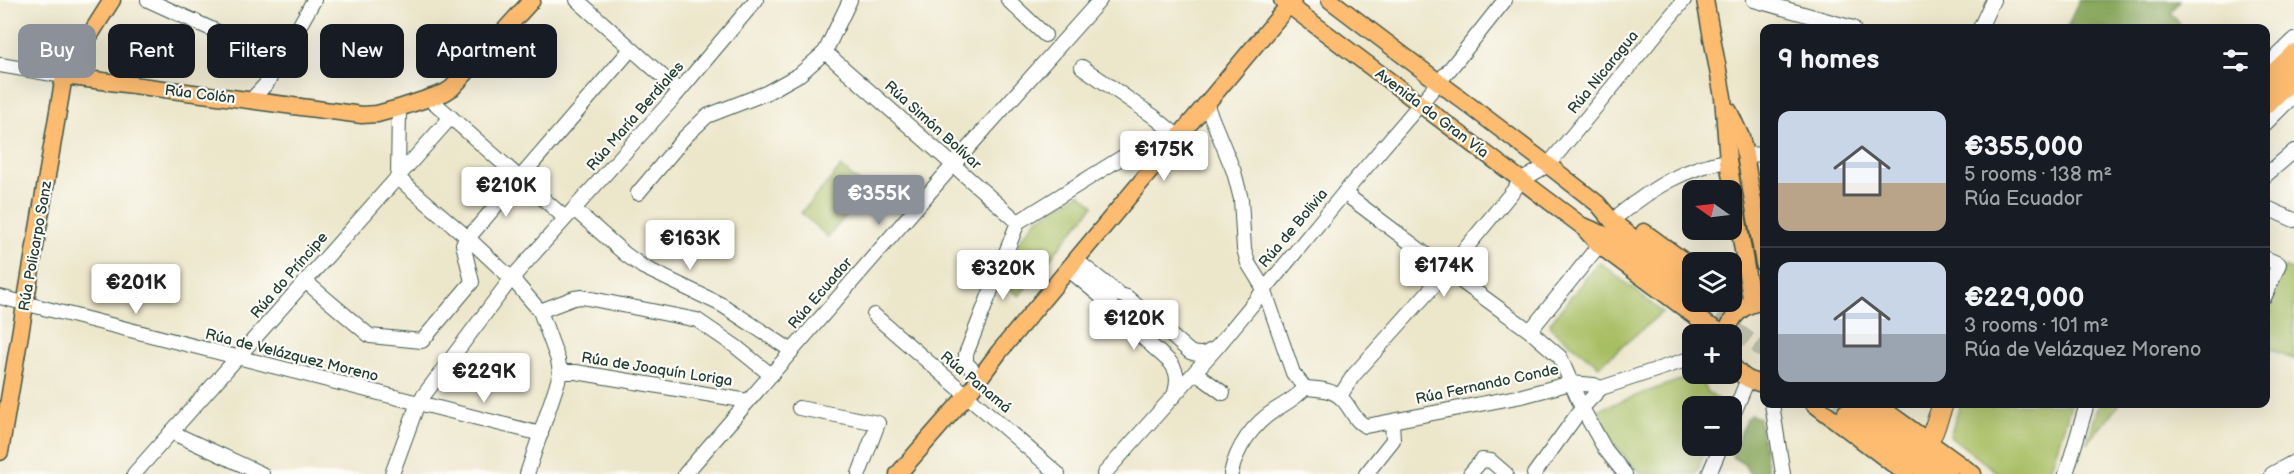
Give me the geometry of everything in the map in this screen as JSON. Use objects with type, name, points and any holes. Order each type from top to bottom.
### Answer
[{"type":"highway","points":[[2270,77],[2294,55]]},
{"type":"highway","points":[[2270,99],[2294,76]]},
{"type":"highway","points":[[1927,441],[1933,432],[1942,408]]},
{"type":"main road","points":[[96,25],[112,0]]},
{"type":"main road","name":"Rúa Colón","points":[[80,78],[362,115],[377,114],[444,93],[459,82],[532,0]]},
{"type":"main road","name":"Avenida da Gran Vía","points":[[1330,0],[1598,204],[1613,222],[1682,276]]},
{"type":"main road","points":[[1705,0],[1723,97],[1728,161],[1747,303],[1734,316],[1730,324]]},
{"type":"main road","points":[[898,474],[1179,138],[1288,2]]},
{"type":"main road","name":"Avenida da Gran Vía","points":[[1288,2],[1582,226],[1599,245],[1707,324]]},
{"type":"main road","name":"Rúa Policarpo Sanz","points":[[0,452],[64,78]]},
{"type":"main road","points":[[1723,97],[1741,137],[1760,241]]},
{"type":"main road","points":[[1736,129],[1734,139],[1741,180]]},
{"type":"main road","name":"Avenida da Gran Vía","points":[[1598,204],[1620,214],[1682,260]]},
{"type":"main road","name":"Avenida da Gran Vía","points":[[1582,226],[1605,235],[1682,290]]},
{"type":"main road","points":[[1742,374],[1756,381]]},
{"type":"main road","points":[[1819,408],[1904,473]]},
{"type":"main road","points":[[1849,408],[1928,474]]},
{"type":"main road","points":[[1849,408],[1949,474]]},
{"type":"main road","points":[[1882,408],[1973,474]]},
{"type":"street","points":[[148,0],[207,27]]},
{"type":"street","points":[[300,24],[314,0]]},
{"type":"street","points":[[577,0],[679,91]]},
{"type":"street","name":"Rúa María Berdiales","points":[[392,474],[418,403],[511,279],[679,91],[756,0]]},
{"type":"street","points":[[638,193],[685,137],[707,116],[766,93],[800,74],[825,52],[850,0]]},
{"type":"street","points":[[1008,0],[1046,35]]},
{"type":"street","name":"Rúa Ecuador","points":[[685,474],[1100,0]]},
{"type":"street","name":"Rúa de Bolivia","points":[[1104,474],[1196,373],[1505,0]]},
{"type":"street","name":"Rúa Nicaragua","points":[[1548,165],[1684,0]]},
{"type":"street","points":[[1754,0],[1839,24]]},
{"type":"street","points":[[1982,24],[1993,0]]},
{"type":"street","points":[[2270,63],[2294,40]]},
{"type":"street","points":[[305,281],[370,336],[422,341],[472,282],[462,244],[631,49]]},
{"type":"street","name":"Rúa Simón Bolívar","points":[[825,52],[1018,222]]},
{"type":"street","name":"Rúa Colón","points":[[0,65],[18,68]]},
{"type":"street","points":[[1082,67],[1153,116],[1179,138]]},
{"type":"street","points":[[251,100],[270,78]]},
{"type":"street","points":[[2270,119],[2294,95]]},
{"type":"street","points":[[429,98],[520,177],[643,267],[722,304],[792,351]]},
{"type":"street","points":[[1206,104],[1234,172],[1241,199],[1244,249],[1248,263],[1264,289],[1293,373],[1305,388],[1327,391],[1340,396],[1353,376],[1447,271],[1522,180],[1548,165]]},
{"type":"street","points":[[399,108],[398,177],[468,238],[511,279],[540,311],[558,360],[560,372],[527,474]]},
{"type":"street","name":"Rúa do Príncipe","points":[[134,474],[451,117]]},
{"type":"street","points":[[978,380],[966,363],[966,354],[1018,222],[1129,153],[1162,141],[1179,138]]},
{"type":"street","points":[[2270,172],[2294,151]]},
{"type":"street","points":[[1745,155],[1760,154]]},
{"type":"street","points":[[1620,214],[1657,186],[1677,176],[1707,164],[1728,161]]},
{"type":"street","points":[[1344,193],[1530,331],[1560,357],[1582,408],[1605,449],[1625,474]]},
{"type":"street","points":[[2270,209],[2294,220]]},
{"type":"street","points":[[1530,331],[1599,245]]},
{"type":"street","points":[[2270,260],[2279,264],[2270,285]]},
{"type":"street","points":[[1072,265],[1127,297],[1190,352],[1197,355],[1206,354],[1218,346]]},
{"type":"street","points":[[1072,265],[1114,312],[1176,368],[1178,379],[1174,398]]},
{"type":"street","name":"Rúa de Velázquez Moreno","points":[[0,297],[541,434]]},
{"type":"street","points":[[540,311],[573,298],[582,297],[697,320],[735,346],[771,375]]},
{"type":"street","name":"Rúa Panamá","points":[[874,315],[1058,474]]},
{"type":"street","name":"Rúa Fernando Conde","points":[[1340,396],[1361,424],[1366,426],[1522,396],[1571,383],[1594,384],[1601,388],[1682,361]]},
{"type":"street","name":"Rúa de Joaquín Loriga","points":[[560,372],[576,372],[748,401]]},
{"type":"street","points":[[1196,373],[1223,393]]},
{"type":"street","points":[[1742,403],[1756,381]]},
{"type":"street","points":[[1231,474],[1236,457],[1246,438],[1267,415],[1297,396],[1305,388]]},
{"type":"street","points":[[1534,474],[1582,408],[1601,388]]},
{"type":"street","points":[[799,408],[878,423],[860,474]]},
{"type":"street","points":[[1773,408],[1784,474]]},
{"type":"street","points":[[2066,474],[2086,408]]},
{"type":"street","points":[[1366,474],[1393,440],[1392,422]]},
{"type":"street","points":[[171,432],[262,474]]},
{"type":"street","points":[[1709,474],[1717,456]]},
{"type":"street","points":[[1470,474],[1482,460],[1491,461],[1506,474]]},
{"type":"street","points":[[2272,474],[2294,462]]},
{"type":"green space","points":[[2079,0],[2180,0],[2171,13],[2179,24],[2069,24]]},
{"type":"green space","points":[[841,167],[868,190],[828,237],[801,213]]},
{"type":"green space","points":[[1080,193],[1094,205],[1019,296],[1003,284],[1021,238],[1037,219]]},
{"type":"green space","points":[[1601,263],[1662,312],[1599,366],[1552,329],[1550,323],[1597,264]]},
{"type":"green space","points":[[2284,267],[2294,271],[2294,360],[2270,348],[2270,299]]},
{"type":"green space","points":[[1682,379],[1682,384],[1703,384],[1713,396],[1682,396],[1682,456],[1703,456],[1696,474],[1642,474],[1609,435],[1600,409]]},
{"type":"green space","points":[[1959,408],[2070,408],[2049,474],[1999,474],[1950,436]]},
{"type":"green space","points":[[2098,408],[2117,408],[2087,443]]},
{"type":"green space","points":[[1751,415],[1759,418],[1768,474],[1750,474],[1744,464],[1732,457],[1742,456],[1742,430],[1746,419]]},
{"type":"tunnel","points":[[1742,185],[1760,288]]},
{"type":"tunnel","points":[[1711,312],[1760,348]]},
{"type":"tunnel","points":[[1840,408],[1846,412]]}]
